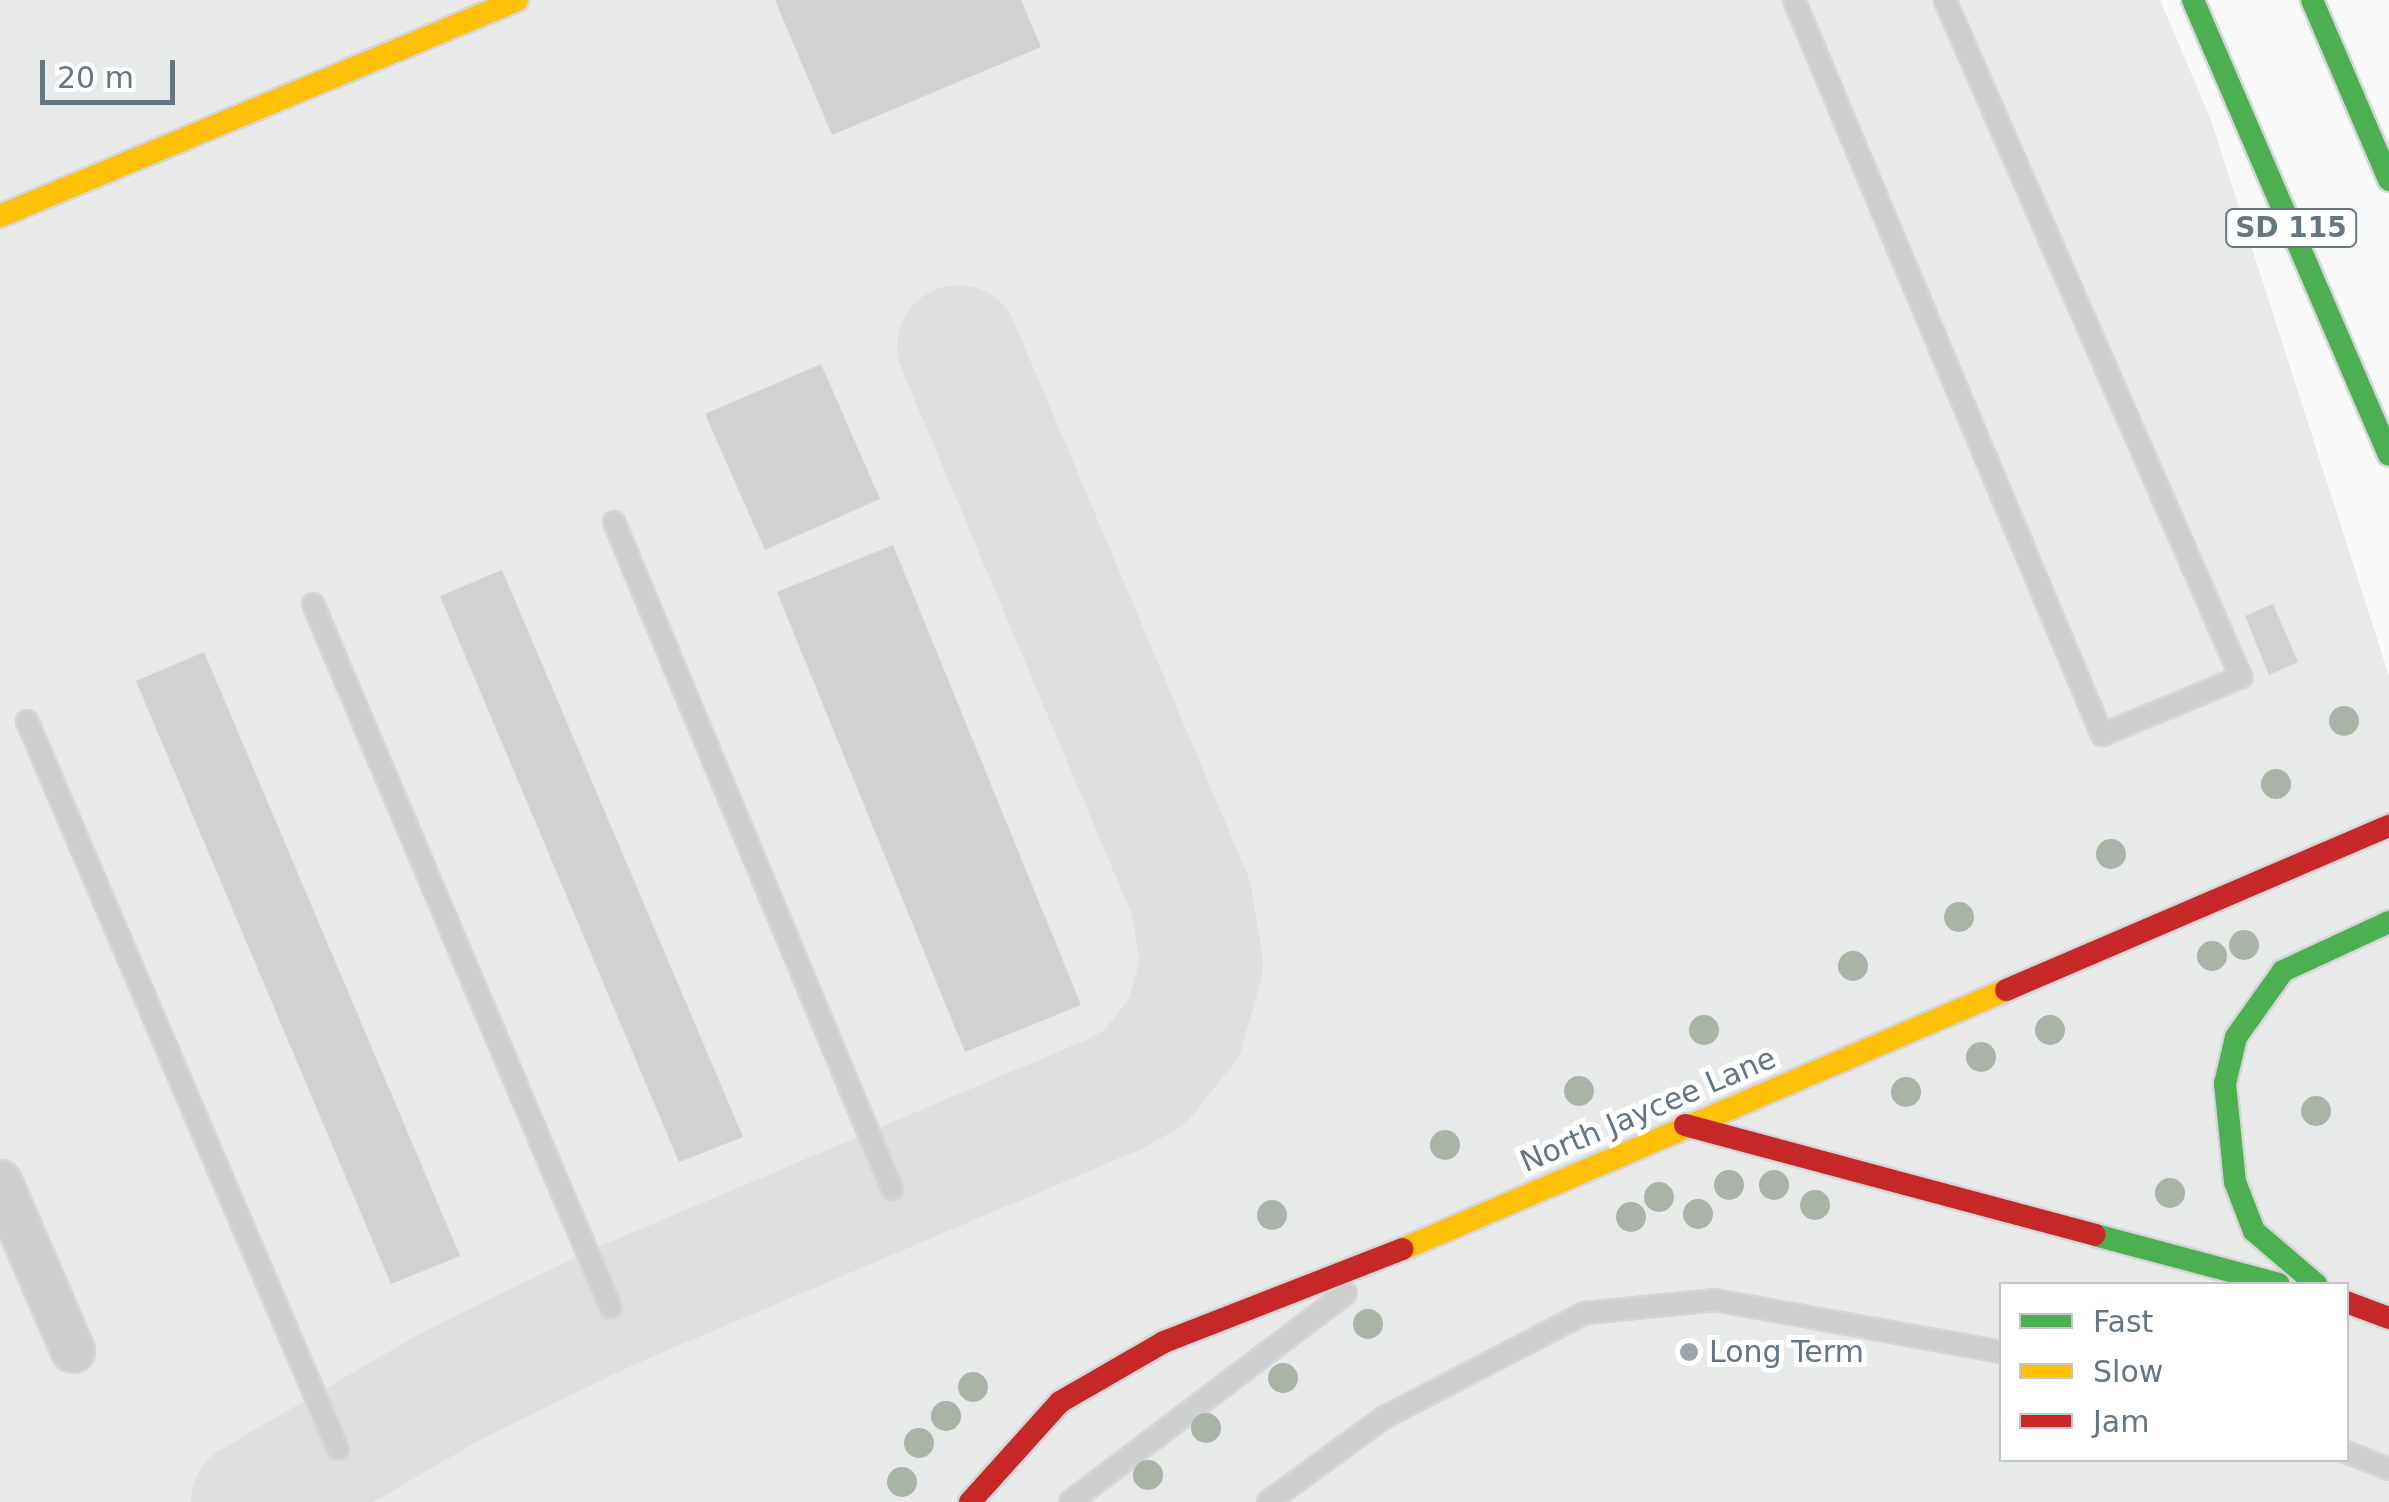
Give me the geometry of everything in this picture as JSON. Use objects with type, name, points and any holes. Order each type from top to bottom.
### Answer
[{"type":"main road","points":[[0,216],[517,0]]},
{"type":"main road","name":"SD 115","points":[[2193,0],[2389,456]]},
{"type":"main road","name":"SD 115","points":[[2312,0],[2389,180]]},
{"type":"main road","name":"North Jaycee Lane","points":[[970,1502],[1022,1436],[1109,1370],[1408,1248],[1685,1125],[2389,826]]},
{"type":"main road","points":[[2314,1282],[2254,1230],[2235,1182],[2224,1084],[2236,1037],[2282,971],[2389,922]]},
{"type":"main road","points":[[1685,1125],[2272,1282]]},
{"type":"main road","points":[[2349,1304],[2389,1318]]},
{"type":"street","points":[[0,1182],[72,1351]]},
{"type":"lane","points":[[1794,0],[2102,735],[2241,677],[1945,0]]},
{"type":"lane","points":[[614,522],[892,1189]]},
{"type":"lane","points":[[314,604],[611,1308]]},
{"type":"lane","points":[[28,721],[338,1449]]},
{"type":"lane","points":[[1070,1502],[1408,1248]]},
{"type":"lane","points":[[1268,1502],[1382,1418],[1585,1313],[1715,1300],[1999,1351]]},
{"type":"lane","points":[[2349,1453],[2389,1468]]},
{"type":"shaded area","points":[[0,0],[2160,0],[2211,120],[2389,676],[2389,1502],[0,1502]]},
{"type":"building","points":[[775,0],[1021,0],[1041,47],[832,135]]},
{"type":"building","points":[[821,364],[880,499],[765,550],[705,414]]},
{"type":"building","points":[[893,545],[1081,1005],[965,1052],[777,592]]},
{"type":"building","points":[[502,570],[743,1137],[679,1162],[440,596]]},
{"type":"building","points":[[2273,604],[2298,662],[2269,675],[2245,616]]},
{"type":"building","points":[[204,652],[460,1256],[391,1284],[136,681]]},
{"type":"taxiway","points":[[252,1502],[451,1386],[611,1308],[1117,1093],[1145,1077],[1184,1028],[1202,964],[1191,898],[958,346]]},
{"type":"traffic: fast","points":[[2193,0],[2389,455]]},
{"type":"traffic: fast","points":[[2312,0],[2389,180]]},
{"type":"traffic: fast","points":[[2314,1282],[2254,1231],[2235,1182],[2225,1084],[2236,1037],[2283,971],[2389,922]]},
{"type":"traffic: fast","points":[[2095,1235],[2271,1282]]},
{"type":"traffic: slow","points":[[0,216],[517,0]]},
{"type":"traffic: slow","points":[[1403,1249],[2006,990]]},
{"type":"traffic: jam","points":[[2006,990],[2389,826]]},
{"type":"traffic: jam","points":[[1685,1125],[2095,1235]]},
{"type":"traffic: jam","points":[[970,1502],[1060,1402],[1164,1342],[1403,1249]]},
{"type":"traffic: jam","points":[[2349,1303],[2389,1318]]},
{"type":"place","name":"Long Term","points":[[1689,1352]]}]
